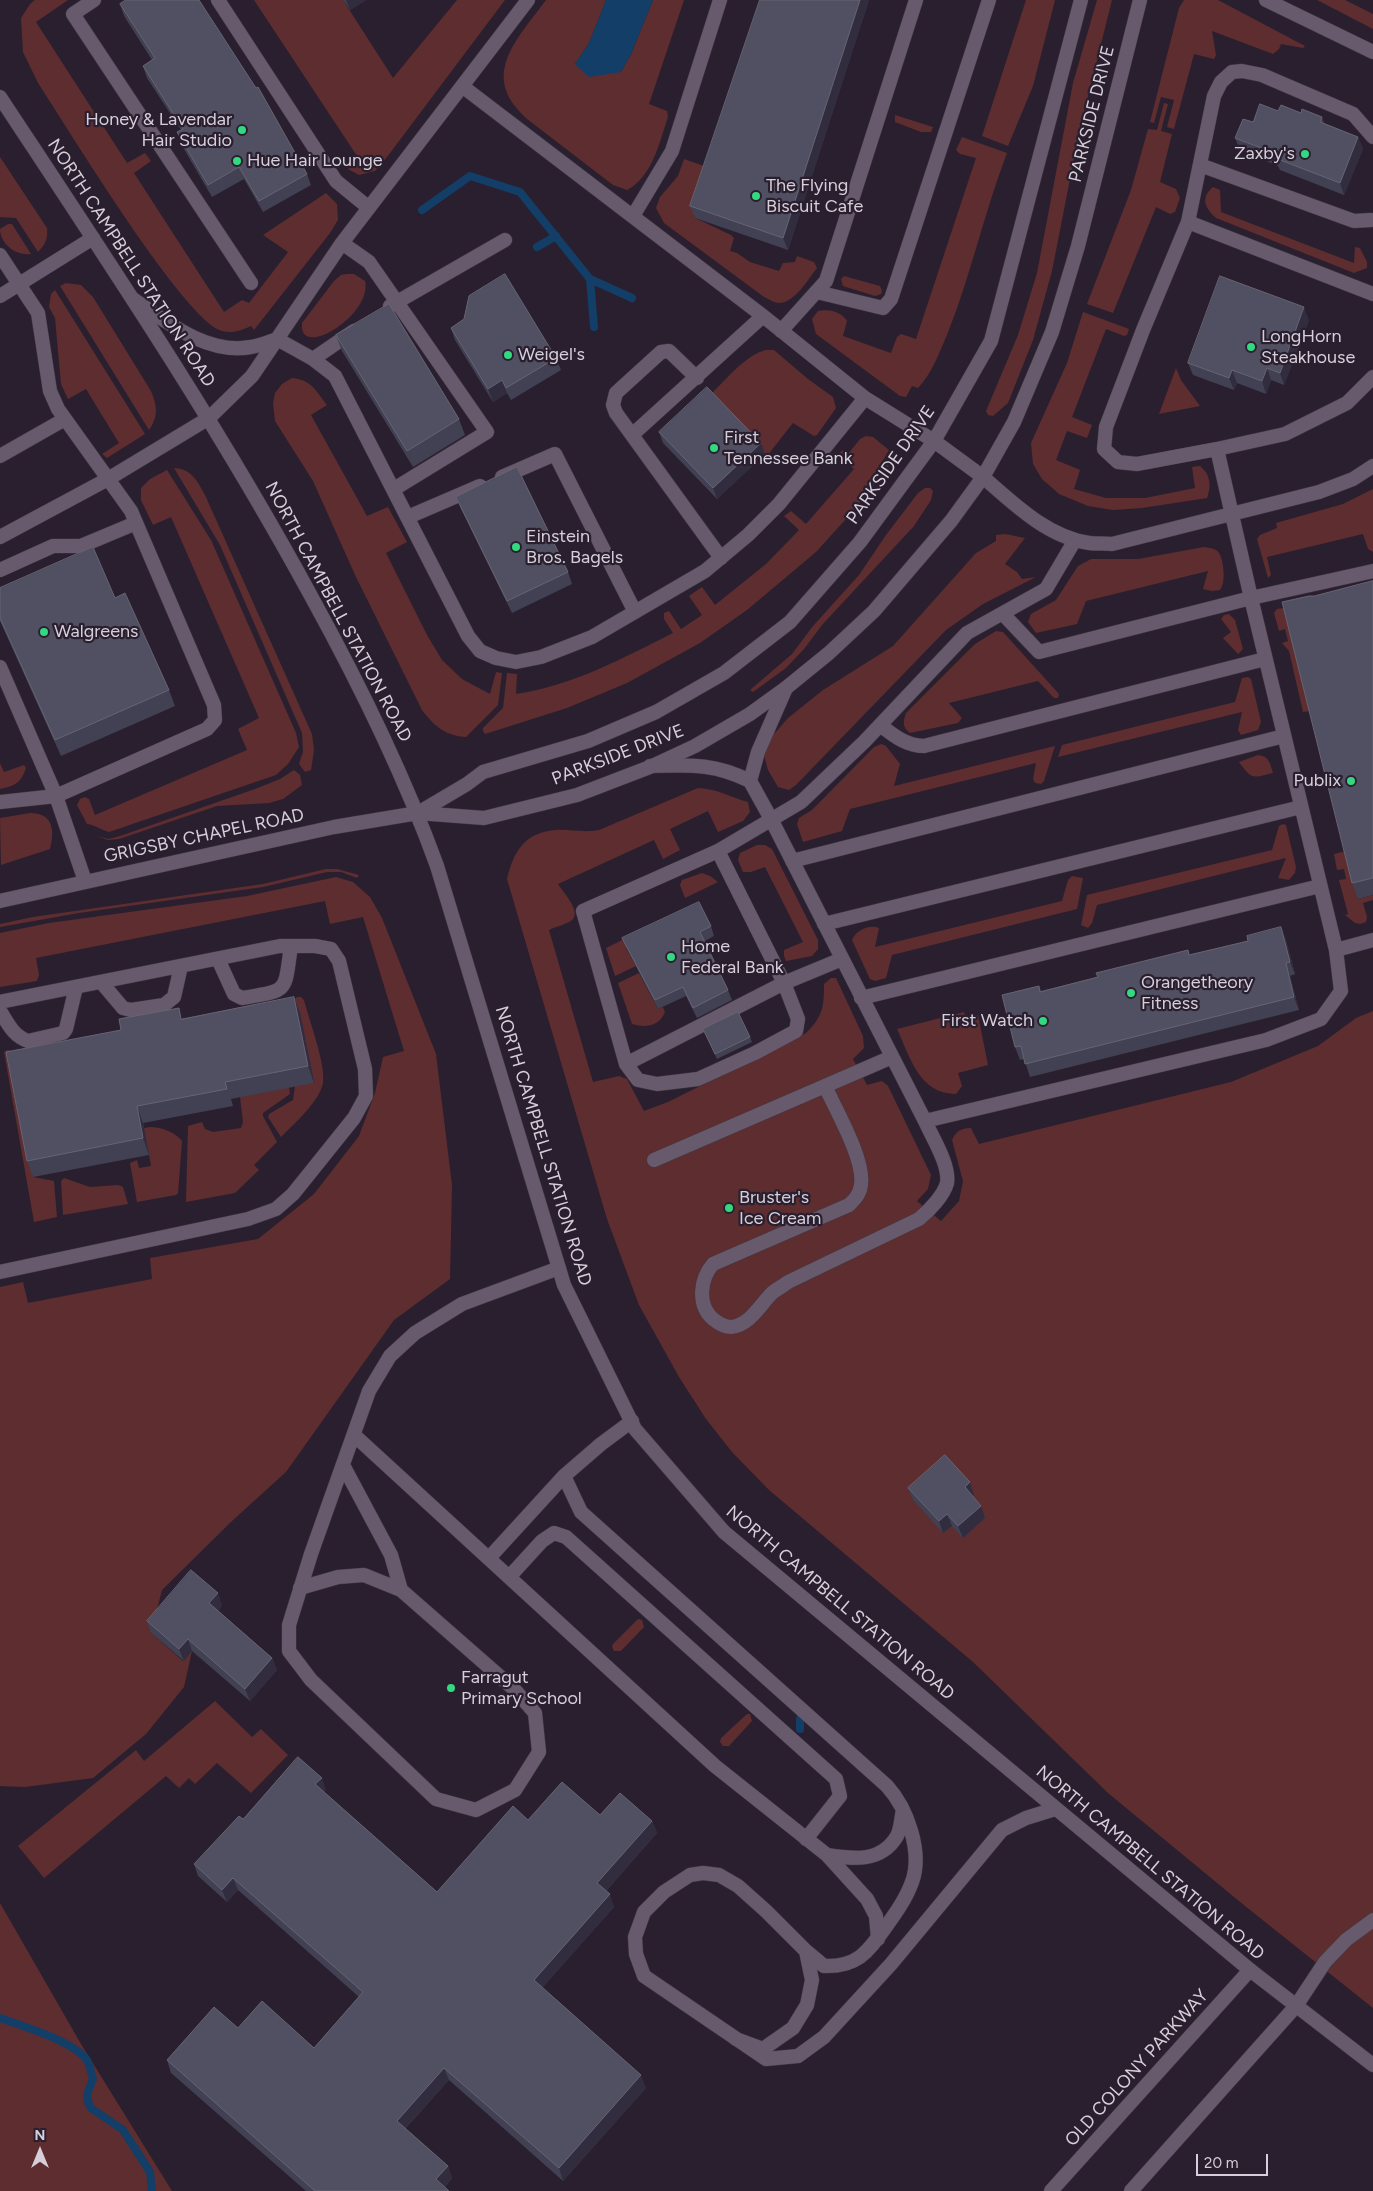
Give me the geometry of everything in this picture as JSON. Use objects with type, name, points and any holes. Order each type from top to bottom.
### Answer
[{"type":"street","points":[[94,0],[73,14],[251,283]]},
{"type":"street","points":[[218,0],[336,181],[369,208]]},
{"type":"street","points":[[0,538],[108,479],[209,418],[252,376],[342,243],[528,0]]},
{"type":"street","points":[[633,216],[672,151],[720,0]]},
{"type":"street","points":[[781,331],[826,281],[916,0]]},
{"type":"street","points":[[817,292],[883,308],[891,299],[989,0]]},
{"type":"street","name":"PARKSIDE DRIVE","points":[[418,813],[467,784],[483,772],[588,742],[656,712],[724,673],[790,622],[860,542],[934,441],[991,341],[1081,0]]},
{"type":"street","name":"PARKSIDE DRIVE","points":[[418,813],[484,818],[577,795],[650,766],[695,746],[750,714],[829,653],[874,611],[951,521],[983,476],[1014,422],[1052,332],[1078,246],[1140,0]]},
{"type":"street","points":[[1266,0],[1373,52]]},
{"type":"street","points":[[1373,137],[1353,114],[1262,76],[1242,71],[1232,72],[1221,82],[1214,96],[1188,222],[1143,330],[1106,427],[1104,450],[1118,462],[1137,464],[1217,450],[1284,434],[1347,403],[1373,377]]},
{"type":"street","points":[[462,86],[763,316],[864,398],[934,441],[983,476],[1006,497],[1043,525],[1075,540],[1112,544],[1319,492],[1353,479],[1373,466]]},
{"type":"street","name":"NORTH CAMPBELL STATION ROAD","points":[[0,97],[209,418],[270,520],[356,678],[418,813],[437,866],[564,1285],[636,1429],[724,1532],[1250,1970],[1373,2065]]},
{"type":"street","points":[[1200,165],[1354,221],[1372,220]]},
{"type":"street","points":[[1188,222],[1373,294]]},
{"type":"street","points":[[0,296],[18,283],[93,238]]},
{"type":"street","points":[[381,312],[505,240]]},
{"type":"street","points":[[342,243],[369,262],[487,432],[394,490]]},
{"type":"street","points":[[0,255],[38,313],[50,391],[65,419],[124,500],[136,523],[214,705],[214,720],[207,729],[56,796],[0,802]]},
{"type":"street","points":[[133,299],[179,329],[209,343],[249,348],[277,339],[313,359],[336,376],[468,636],[480,651],[516,662],[540,657],[592,637],[705,571],[748,535],[779,504],[864,398]]},
{"type":"street","points":[[632,435],[697,378],[763,316]]},
{"type":"street","points":[[313,359],[366,322]]},
{"type":"street","points":[[697,378],[669,351],[661,352],[651,359],[616,393],[614,405],[616,413],[721,558]]},
{"type":"street","points":[[0,456],[65,419]]},
{"type":"street","points":[[925,1121],[1266,1040],[1321,1019],[1341,991],[1336,950],[1217,450]]},
{"type":"street","points":[[408,517],[555,454],[635,612]]},
{"type":"street","points":[[0,570],[53,546],[81,546],[136,523]]},
{"type":"street","points":[[718,851],[784,983],[798,1019],[796,1032],[698,1079],[657,1084],[638,1080],[626,1064],[583,911],[718,851],[802,802],[880,725],[967,633],[1046,589],[1075,540]]},
{"type":"street","points":[[71,559],[81,546]]},
{"type":"street","points":[[1003,614],[1039,652],[1251,598],[1373,571]]},
{"type":"street","points":[[1290,589],[1311,600]]},
{"type":"street","points":[[880,725],[895,737],[908,744],[924,746],[1266,659]]},
{"type":"street","points":[[0,668],[56,796],[85,881]]},
{"type":"street","points":[[750,782],[758,752],[786,688]]},
{"type":"street","points":[[792,861],[1284,736]]},
{"type":"street","points":[[650,766],[700,765],[731,772],[750,782],[771,819],[925,1121],[943,1159],[947,1183],[932,1209],[919,1219],[788,1282],[773,1292],[750,1319],[731,1327],[719,1324],[703,1306],[702,1292],[706,1272],[713,1264],[725,1257],[849,1205],[857,1196],[861,1185],[860,1165],[825,1086]]},
{"type":"street","points":[[824,924],[1301,807]]},
{"type":"street","name":"GRIGSBY CHAPEL ROAD","points":[[0,900],[334,827],[418,813]]},
{"type":"street","points":[[861,998],[1320,886]]},
{"type":"street","points":[[1336,950],[1373,940]]},
{"type":"street","points":[[0,1002],[280,946],[315,946],[331,949],[339,961],[365,1069],[366,1096],[354,1118],[293,1194],[276,1209],[248,1219],[1,1268]]},
{"type":"street","points":[[218,959],[234,994],[238,997],[275,993],[281,990],[286,983],[291,946]]},
{"type":"street","points":[[626,1064],[784,983],[842,959]]},
{"type":"street","points":[[102,982],[124,1008],[131,1010],[164,1005],[174,997],[181,966]]},
{"type":"street","points":[[0,1011],[17,1036],[28,1041],[63,1033],[66,1029],[76,987]]},
{"type":"street","points":[[654,1160],[892,1057]]},
{"type":"street","points":[[300,1588],[338,1577],[364,1575],[401,1590],[514,1688],[535,1713],[539,1752],[515,1790],[476,1810],[436,1799],[311,1680],[289,1651],[289,1625],[300,1588],[369,1391],[390,1356],[415,1333],[462,1304],[559,1268]]},
{"type":"street","points":[[489,1558],[564,1476],[601,1444],[632,1421]]},
{"type":"street","points":[[354,1434],[715,1766],[827,1855],[867,1899],[876,1916],[878,1938]]},
{"type":"street","points":[[343,1465],[391,1555],[401,1590]]},
{"type":"street","points":[[564,1476],[581,1512],[887,1786],[898,1798],[909,1821],[915,1852],[913,1881],[900,1907],[868,1952],[842,1967],[824,1966],[738,1886],[719,1875],[703,1873],[690,1875],[664,1892],[644,1912],[635,1937],[636,1954],[644,1976],[736,2039],[766,2058],[798,2056],[824,2037],[864,1993],[1002,1830],[1026,1818],[1056,1809]]},
{"type":"street","points":[[510,1576],[542,1541],[554,1534],[566,1537],[836,1779],[840,1796],[806,1839]]},
{"type":"street","points":[[827,1855],[856,1860],[872,1857],[885,1850],[897,1836],[903,1810]]},
{"type":"street","points":[[1132,2191],[1296,2006],[1325,1962],[1346,1940],[1373,1920]]},
{"type":"street","points":[[736,2039],[763,2049],[793,2028],[807,2005],[812,1980],[806,1951]]},
{"type":"street","name":"OLD COLONY PARKWAY","points":[[1051,2191],[1250,1970]]},
{"type":"shaded area","points":[[35,0],[68,0],[36,22],[127,163],[145,153],[151,161],[134,173],[224,312],[242,300],[249,303],[288,252],[263,235],[326,193],[337,204],[338,220],[330,233],[254,330],[251,326],[237,331],[226,332],[205,319],[181,294],[98,177],[38,83],[23,52],[21,18]]},
{"type":"shaded area","points":[[254,0],[343,0],[393,78],[457,0],[505,0],[387,157],[375,171],[359,175],[348,169],[359,159]]},
{"type":"shaded area","points":[[546,0],[606,0],[589,43],[575,64],[621,72],[631,54],[653,0],[684,0],[649,104],[667,111],[668,117],[649,168],[636,184],[627,190],[613,185],[531,122],[515,106],[506,90],[504,75],[513,45]]},
{"type":"shaded area","points":[[1026,0],[1055,0],[1033,86],[1008,146],[982,136]]},
{"type":"shaded area","points":[[1097,0],[1112,0],[1080,128],[1052,271],[1033,340],[1008,403],[993,416],[988,415],[986,411],[1018,335],[1037,273],[1073,83]]},
{"type":"shaded area","points":[[1184,0],[1218,0],[1305,46],[1303,48],[1281,44],[1279,49],[1273,54],[1212,31],[1216,55],[1214,59],[1194,54],[1174,129],[1167,127],[1174,100],[1161,97],[1154,123],[1150,122],[1179,8]]},
{"type":"shaded area","points":[[1317,0],[1345,0],[1373,14],[1373,29]]},
{"type":"shaded area","points":[[1164,103],[1168,104],[1161,131],[1172,134],[1160,182],[1176,189],[1180,198],[1175,212],[1170,214],[1156,207],[1113,313],[1087,304],[1131,190],[1148,129],[1157,130]]},
{"type":"shaded area","points":[[895,115],[933,127],[931,132],[921,132],[895,122]]},
{"type":"shaded area","points":[[962,137],[1007,153],[956,312],[938,356],[918,388],[912,386],[906,397],[900,396],[816,334],[812,319],[818,311],[826,310],[838,313],[847,321],[843,336],[891,353],[897,337],[901,334],[916,339],[976,158],[960,154],[956,150]]},
{"type":"shaded area","points":[[0,157],[47,228],[46,241],[38,252],[16,218],[0,217]]},
{"type":"shaded area","points":[[684,159],[704,166],[692,200],[695,218],[731,235],[734,238],[730,251],[737,253],[750,262],[779,271],[783,263],[795,262],[797,256],[814,262],[817,268],[796,295],[785,302],[773,302],[664,223],[656,208],[660,197],[678,176]]},
{"type":"shaded area","points":[[1213,187],[1220,190],[1221,212],[1354,263],[1355,247],[1360,248],[1367,262],[1367,268],[1354,273],[1216,218],[1207,207],[1205,199]]},
{"type":"shaded area","points":[[8,224],[12,224],[31,254],[15,251],[6,244],[0,229]]},
{"type":"shaded area","points":[[354,274],[365,281],[364,294],[358,307],[348,319],[335,329],[322,335],[311,337],[304,334],[302,323],[334,281],[341,275]]},
{"type":"shaded area","points":[[844,276],[880,286],[881,294],[875,296],[843,286],[841,279]]},
{"type":"shaded area","points":[[66,283],[81,285],[93,297],[151,391],[155,401],[156,415],[149,430],[60,286]]},
{"type":"shaded area","points":[[55,290],[145,434],[107,458],[102,454],[119,443],[86,389],[68,399],[61,384],[55,318],[49,307],[51,294]]},
{"type":"shaded area","points":[[1083,312],[1129,329],[1127,335],[1124,336],[1106,329],[1072,417],[1092,425],[1087,438],[1067,431],[1056,460],[1080,470],[1074,489],[1106,498],[1145,498],[1195,488],[1192,467],[1200,466],[1209,480],[1207,498],[1142,508],[1113,510],[1088,506],[1059,494],[1042,479],[1033,464],[1031,443],[1067,363]]},
{"type":"shaded area","points":[[766,350],[774,350],[833,397],[836,408],[817,435],[814,436],[793,423],[767,456],[710,395],[743,362]]},
{"type":"shaded area","points":[[1176,368],[1181,380],[1200,406],[1159,414]]},
{"type":"shaded area","points":[[292,378],[309,384],[327,405],[311,415],[367,516],[388,507],[407,542],[386,553],[427,635],[442,660],[462,679],[490,694],[496,672],[502,673],[498,705],[466,737],[452,735],[441,729],[422,710],[356,577],[313,481],[275,421],[273,403],[275,393],[282,384]]},
{"type":"shaded area","points":[[866,436],[873,437],[889,450],[882,462],[889,466],[856,508],[816,552],[747,610],[700,643],[627,683],[567,708],[485,734],[483,728],[503,708],[507,673],[517,674],[516,694],[557,685],[597,670],[673,633],[664,619],[664,613],[669,611],[681,629],[702,615],[689,596],[702,587],[715,605],[766,564],[799,530],[784,516],[791,511],[806,524],[854,469],[841,458],[839,453],[843,450],[848,454],[860,439]]},
{"type":"shaded area","points":[[174,468],[185,470],[189,473],[197,481],[205,495],[312,734],[314,750],[311,770],[305,772],[299,764],[303,752],[302,733],[220,545]]},
{"type":"shaded area","points":[[167,470],[211,540],[296,733],[299,747],[288,764],[276,775],[109,832],[87,824],[77,805],[80,799],[85,797],[89,799],[95,815],[247,750],[238,729],[259,718],[171,517],[153,525],[141,500],[141,488],[150,479]]},
{"type":"shaded area","points":[[925,488],[930,488],[933,491],[931,500],[914,526],[822,625],[804,649],[786,668],[753,692],[750,690],[792,654],[813,626],[859,575],[886,535],[918,493]]},
{"type":"shaded area","points":[[1373,489],[1373,552],[1368,549],[1363,534],[1267,557],[1271,575],[1268,578],[1257,539],[1260,535],[1277,528],[1276,523],[1343,504]]},
{"type":"shaded area","points":[[1005,534],[1025,538],[1005,564],[1017,572],[1022,579],[1036,577],[983,604],[946,630],[796,785],[789,790],[778,787],[768,770],[764,755],[769,735],[775,733],[788,718],[823,690],[893,646],[976,553],[996,541],[996,535]]},
{"type":"shaded area","points":[[1204,547],[1216,550],[1221,557],[1224,577],[1220,590],[1203,589],[1208,571],[1086,601],[1077,624],[1036,633],[1028,622],[1031,614],[1056,600],[1078,566],[1091,559],[1138,559]]},
{"type":"shaded area","points":[[1291,607],[1311,711],[1303,712],[1289,651],[1282,643],[1288,641],[1285,629],[1279,631],[1274,613],[1277,609]]},
{"type":"shaded area","points":[[1229,614],[1235,620],[1243,649],[1238,654],[1223,638],[1231,632],[1221,619],[1224,615]]},
{"type":"shaded area","points":[[996,631],[1003,632],[1059,694],[1058,698],[1054,698],[1038,681],[949,703],[962,718],[958,723],[910,733],[907,731],[904,724],[906,713],[975,644]]},
{"type":"shaded area","points":[[1248,677],[1251,679],[1261,722],[1258,730],[1241,735],[1238,730],[1242,712],[1058,757],[1062,745],[1235,702],[1242,678]]},
{"type":"shaded area","points":[[881,744],[886,746],[900,764],[894,786],[1055,746],[1044,781],[1041,784],[1035,783],[1033,779],[1036,763],[850,809],[842,831],[803,842],[797,824],[799,818],[812,810],[874,747]]},
{"type":"shaded area","points":[[1258,755],[1267,758],[1273,773],[1253,776],[1239,762]]},
{"type":"shaded area","points":[[0,763],[4,772],[24,765],[26,768],[17,783],[0,789]]},
{"type":"shaded area","points":[[294,770],[300,775],[302,785],[283,799],[269,803],[217,806],[119,839],[108,840],[97,836],[109,839],[120,836],[255,789],[280,779]]},
{"type":"shaded area","points":[[698,788],[718,792],[748,802],[750,812],[743,821],[718,832],[708,811],[670,829],[680,850],[663,859],[654,840],[558,884],[575,912],[570,922],[549,930],[593,1082],[619,1076],[627,1079],[644,1111],[668,1102],[806,1033],[816,1021],[821,1011],[824,999],[824,984],[831,978],[836,978],[863,1036],[864,1048],[853,1059],[867,1085],[882,1081],[888,1086],[931,1175],[928,1189],[917,1201],[941,1221],[959,1201],[963,1181],[952,1140],[961,1130],[971,1128],[979,1144],[1231,1082],[1318,1046],[1356,1018],[1373,1011],[1373,2008],[1108,1793],[973,1662],[769,1490],[732,1452],[706,1419],[679,1377],[639,1305],[607,1219],[507,879],[517,852],[528,839],[535,835],[555,830],[599,830]]},
{"type":"shaded area","points":[[30,813],[44,816],[48,819],[52,829],[50,849],[1,865],[0,818]]},
{"type":"shaded area","points":[[1286,825],[1296,867],[1295,873],[1289,880],[1278,878],[1286,858],[1097,905],[1092,923],[1088,928],[1081,925],[1087,895],[1272,850],[1279,826]]},
{"type":"shaded area","points":[[757,845],[765,845],[772,849],[818,940],[818,949],[812,956],[786,961],[784,950],[803,942],[765,867],[751,872],[743,872],[738,860],[740,853]]},
{"type":"shaded area","points":[[1346,851],[1358,899],[1373,895],[1373,900],[1363,903],[1367,917],[1366,922],[1360,924],[1355,923],[1345,915],[1348,914],[1339,880],[1346,879],[1344,869],[1337,870],[1334,854]]},
{"type":"shaded area","points":[[326,869],[337,869],[359,875],[357,878],[341,872],[327,872],[263,887],[79,913],[0,927],[0,924],[33,917],[263,884]]},
{"type":"shaded area","points":[[702,873],[718,882],[685,898],[680,885],[682,880]]},
{"type":"shaded area","points":[[1072,876],[1083,878],[1077,909],[892,955],[886,978],[875,981],[870,979],[852,940],[857,933],[864,929],[879,928],[875,947],[1062,901],[1068,880]]},
{"type":"shaded area","points":[[336,877],[353,882],[370,897],[382,918],[436,1054],[452,1185],[450,1279],[394,1320],[286,1472],[232,1521],[162,1590],[151,1633],[183,1661],[192,1651],[184,1687],[146,1734],[93,1778],[25,1787],[0,1786],[0,1287],[23,1282],[28,1303],[152,1279],[150,1258],[258,1239],[314,1194],[359,1136],[375,1093],[383,1057],[404,1051],[363,917],[330,924],[325,901],[36,958],[39,975],[37,981],[0,987],[0,933],[49,923],[247,896]]},
{"type":"shaded area","points":[[677,913],[626,948],[636,966],[615,976],[606,948]]},
{"type":"shaded area","points":[[639,973],[658,1009],[663,1007],[665,1012],[659,1021],[647,1026],[632,1024],[618,983]]},
{"type":"shaded area","points":[[297,997],[301,997],[304,1000],[320,1054],[323,1083],[317,1098],[281,1137],[268,1117],[269,1114],[293,1100],[295,1086],[314,1082],[300,1013],[33,1177],[54,1181],[57,1217],[34,1222],[4,1052],[8,1050],[16,1053],[292,1002]]},
{"type":"shaded area","points":[[964,1012],[966,1018],[978,1015],[988,1065],[958,1073],[962,1086],[956,1094],[943,1092],[933,1088],[924,1081],[912,1062],[897,1029]]},
{"type":"shaded area","points":[[289,1087],[290,1094],[263,1113],[277,1142],[254,1165],[259,1170],[235,1193],[186,1202],[188,1126],[202,1122],[205,1129],[213,1132],[241,1128],[243,1122],[240,1097]]},
{"type":"shaded area","points":[[150,1127],[168,1131],[182,1141],[178,1193],[176,1195],[137,1202],[130,1163],[137,1160],[139,1168],[151,1166],[144,1128]]},
{"type":"shaded area","points":[[64,1178],[90,1187],[118,1185],[123,1187],[128,1204],[63,1215],[61,1181]]},
{"type":"shaded area","points":[[638,1619],[642,1620],[644,1627],[621,1651],[614,1651],[613,1644]]},
{"type":"shaded area","points":[[215,1701],[252,1737],[261,1729],[288,1755],[251,1793],[217,1763],[195,1784],[189,1778],[179,1788],[166,1776],[44,1878],[18,1846],[136,1750],[144,1761]]},
{"type":"shaded area","points":[[747,1714],[750,1714],[752,1721],[729,1746],[723,1746],[720,1742],[721,1738]]},
{"type":"shaded area","points":[[0,1903],[81,2044],[172,2191],[0,2191]]},
{"type":"water","points":[[606,0],[653,0],[631,54],[621,72],[589,77],[575,64],[589,43]]},
{"type":"building","points":[[126,0],[199,0],[256,88],[258,87],[307,174],[259,201],[239,167],[208,185],[177,132],[183,129],[143,66],[155,58],[120,4]]},
{"type":"building","points":[[760,0],[860,0],[783,238],[690,206]]},
{"type":"building","name":"Zaxby's","points":[[1260,104],[1278,111],[1281,105],[1301,113],[1302,109],[1322,117],[1320,122],[1358,137],[1340,183],[1275,158],[1277,154],[1235,138],[1243,119],[1253,122]]},
{"type":"building","name":"Weigel's","points":[[505,274],[556,358],[506,388],[502,380],[488,389],[451,328],[464,319],[469,296]]},
{"type":"building","name":"LongHorn Steakhouse","points":[[1220,276],[1304,307],[1280,373],[1267,368],[1262,381],[1232,370],[1229,378],[1188,363]]},
{"type":"building","points":[[389,304],[459,419],[407,451],[336,335]]},
{"type":"building","name":"First Tennessee Bank","points":[[707,387],[761,443],[713,488],[659,432]]},
{"type":"building","name":"Einstein Bros. Bagels","points":[[517,467],[568,572],[507,601],[456,497]]},
{"type":"building","name":"Walgreens","points":[[93,547],[115,598],[125,593],[169,690],[55,740],[0,618],[0,588]]},
{"type":"building","name":"Publix","points":[[1373,581],[1373,878],[1352,883],[1282,602]]},
{"type":"building","name":"Home Federal Bank","points":[[699,902],[711,926],[700,932],[728,990],[693,1008],[683,987],[655,1000],[622,938]]},
{"type":"building","points":[[1281,927],[1290,962],[1286,963],[1294,997],[1025,1064],[1021,1046],[1015,1047],[1002,995],[1039,986],[1040,992],[1098,977],[1096,973],[1188,950],[1189,955],[1248,941],[1247,936]]},
{"type":"building","points":[[294,997],[308,1066],[225,1082],[227,1089],[137,1106],[143,1138],[27,1161],[6,1052],[121,1030],[119,1019],[179,1008],[181,1019]]},
{"type":"building","points":[[738,1012],[750,1037],[715,1054],[703,1029]]},
{"type":"building","points":[[945,1455],[970,1482],[965,1487],[981,1506],[958,1526],[947,1514],[939,1521],[908,1488]]},
{"type":"building","points":[[191,1570],[218,1593],[209,1603],[272,1658],[245,1689],[188,1639],[179,1649],[147,1621]]},
{"type":"building","points":[[298,1757],[322,1778],[315,1784],[437,1892],[513,1806],[528,1820],[562,1782],[600,1815],[620,1793],[652,1821],[597,1883],[610,1894],[534,1980],[641,2075],[559,2168],[444,2068],[397,2121],[448,2166],[436,2179],[449,2191],[315,2191],[167,2060],[214,2007],[238,2028],[262,2001],[314,2048],[363,1992],[233,1878],[222,1890],[194,1864],[239,1816],[243,1819]]},
{"type":"waterway","points":[[422,210],[470,176],[520,192],[590,279],[632,298]]},
{"type":"waterway","points":[[537,247],[556,236]]},
{"type":"waterway","points":[[590,279],[594,327]]},
{"type":"waterway","points":[[800,1719],[800,1729]]},
{"type":"waterway","points":[[0,2018],[59,2040],[80,2053],[87,2060],[93,2079],[88,2093],[89,2104],[91,2108],[123,2130],[150,2172],[152,2191]]},
{"type":"place","name":"Honey & Lavendar Hair Studio","points":[[242,130]]},
{"type":"place","name":"Zaxby's","points":[[1305,154]]},
{"type":"place","name":"Hue Hair Lounge","points":[[237,161]]},
{"type":"place","name":"The Flying Biscuit Cafe","points":[[756,196]]},
{"type":"place","name":"LongHorn Steakhouse","points":[[1251,347]]},
{"type":"place","name":"Weigel's","points":[[508,355]]},
{"type":"place","name":"First Tennessee Bank","points":[[714,448]]},
{"type":"place","name":"Einstein Bros. Bagels","points":[[516,547]]},
{"type":"place","name":"Walgreens","points":[[44,632]]},
{"type":"place","name":"Publix","points":[[1351,781]]},
{"type":"place","name":"Home Federal Bank","points":[[671,957]]},
{"type":"place","name":"Orangetheory Fitness","points":[[1131,993]]},
{"type":"place","name":"First Watch","points":[[1043,1021]]},
{"type":"place","name":"Bruster's Ice Cream","points":[[729,1208]]},
{"type":"place","name":"Farragut Primary School","points":[[451,1688]]}]
